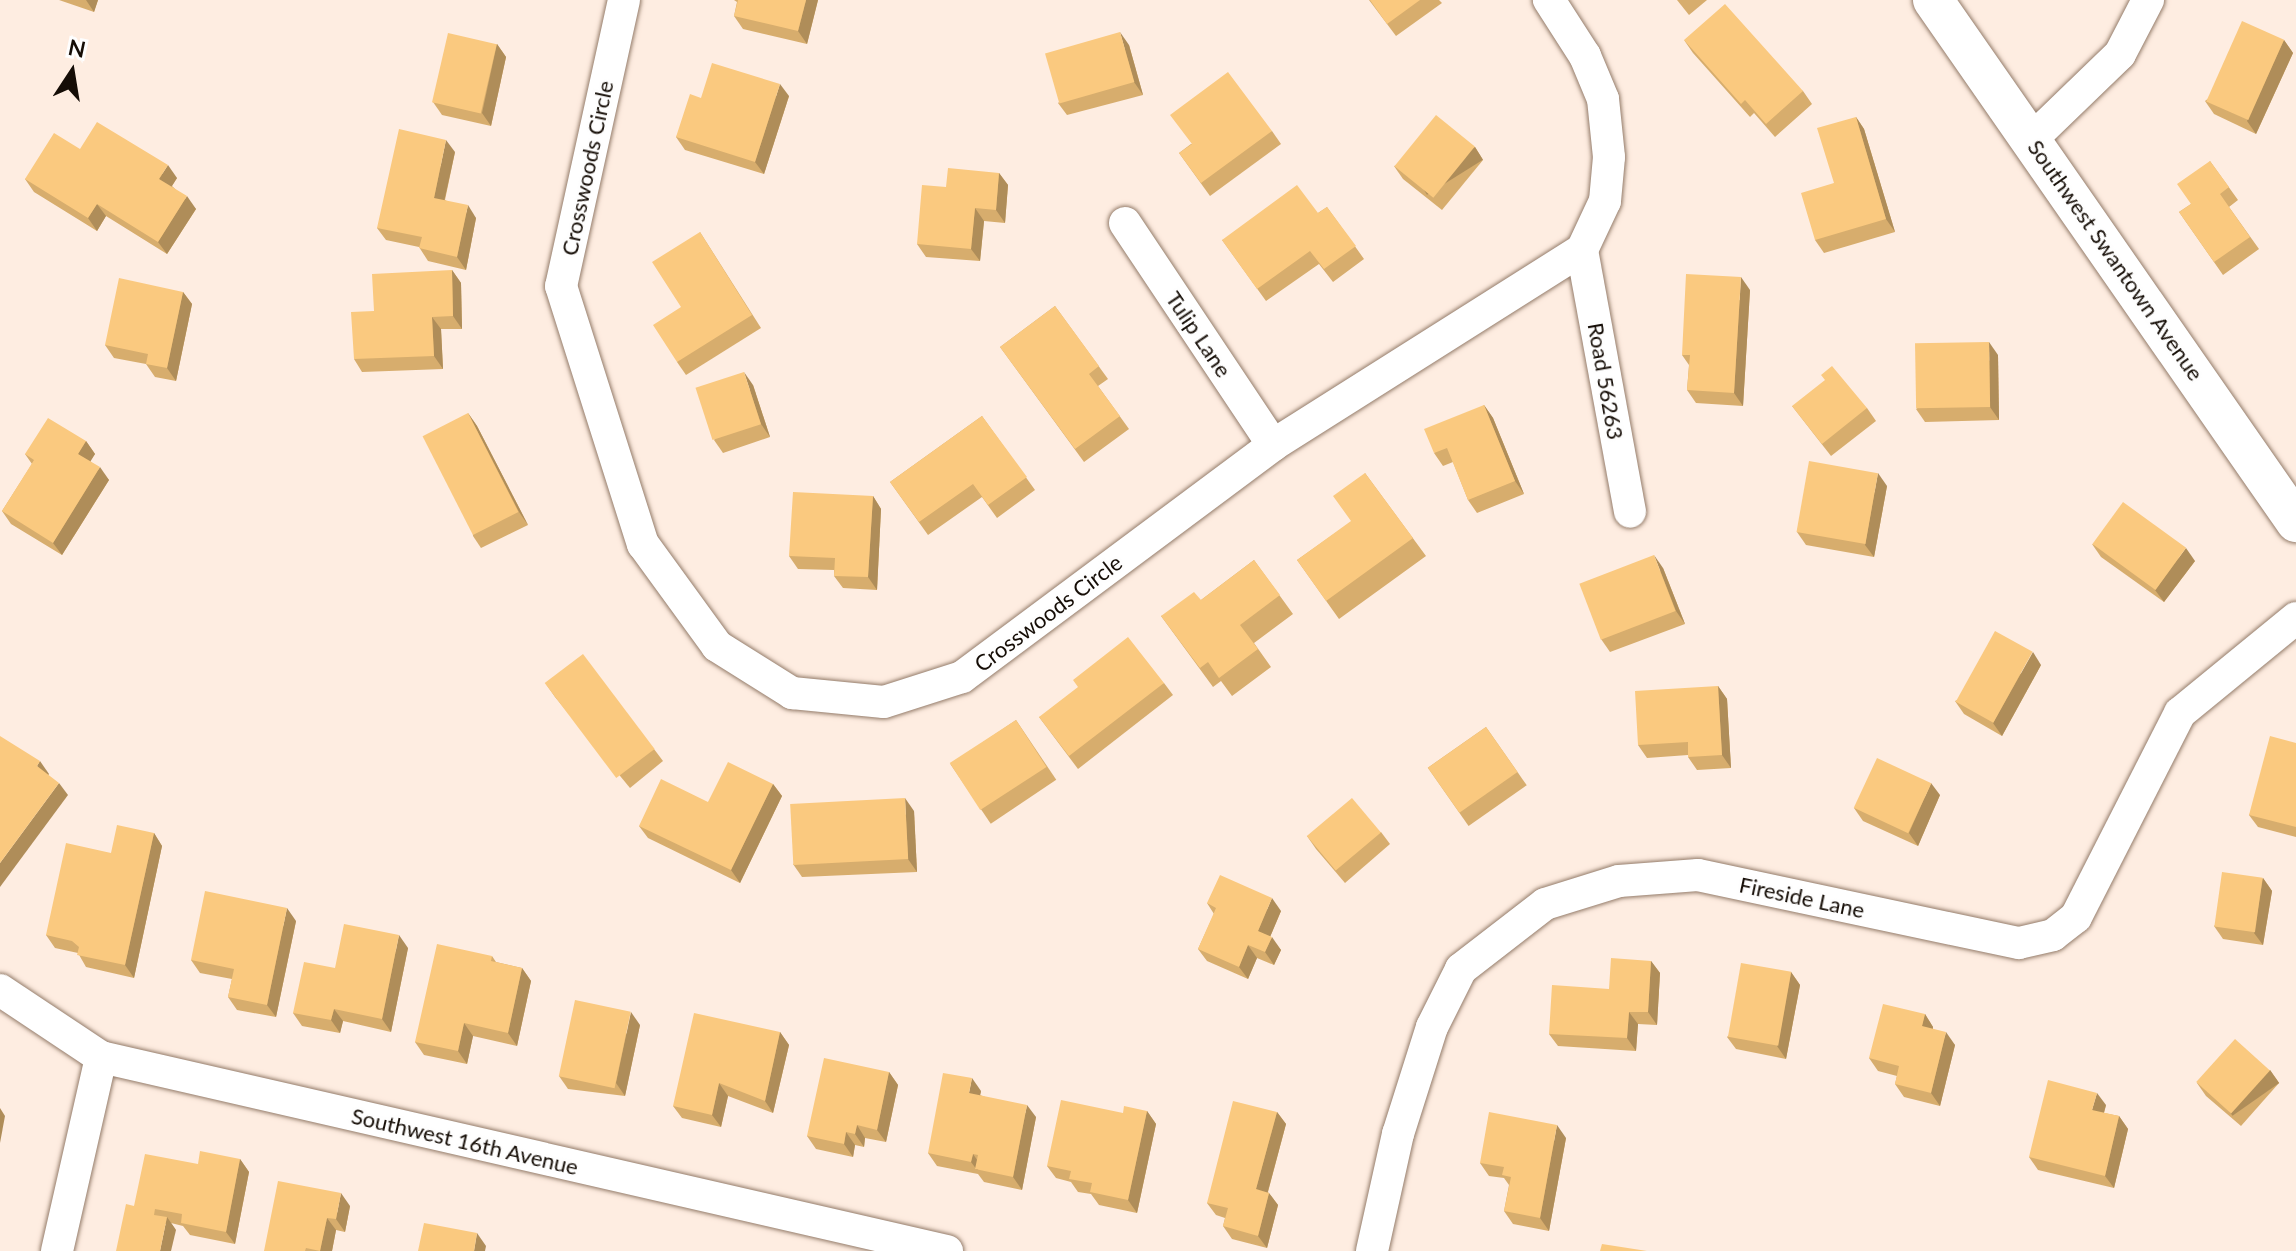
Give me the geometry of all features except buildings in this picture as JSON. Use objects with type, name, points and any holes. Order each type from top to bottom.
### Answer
[{"type":"street","name":"Crosswoods Circle","points":[[624,0],[561,286],[643,544],[717,646],[792,693],[884,702],[962,677],[1273,445],[1582,250]]},
{"type":"street","points":[[1549,0],[1585,56],[1603,99],[1609,157],[1605,201],[1582,250]]},
{"type":"street","name":"Southwest Swantown Avenue","points":[[1933,0],[2296,522]]},
{"type":"street","points":[[2032,139],[2120,54],[2148,0]]},
{"type":"street","name":"Tulip Lane","points":[[1125,223],[1273,445]]},
{"type":"street","name":"Road 56263","points":[[1582,250],[1630,512]]},
{"type":"street","name":"Fireside Lane","points":[[1372,1251],[1398,1134],[1432,1027],[1461,969],[1545,904],[1619,881],[1698,875],[2019,943],[2053,935],[2076,917],[2180,713],[2296,618]]},
{"type":"street","name":"Southwest 16th Avenue","points":[[0,990],[101,1057],[947,1251]]},
{"type":"street","points":[[57,1251],[101,1057]]}]
